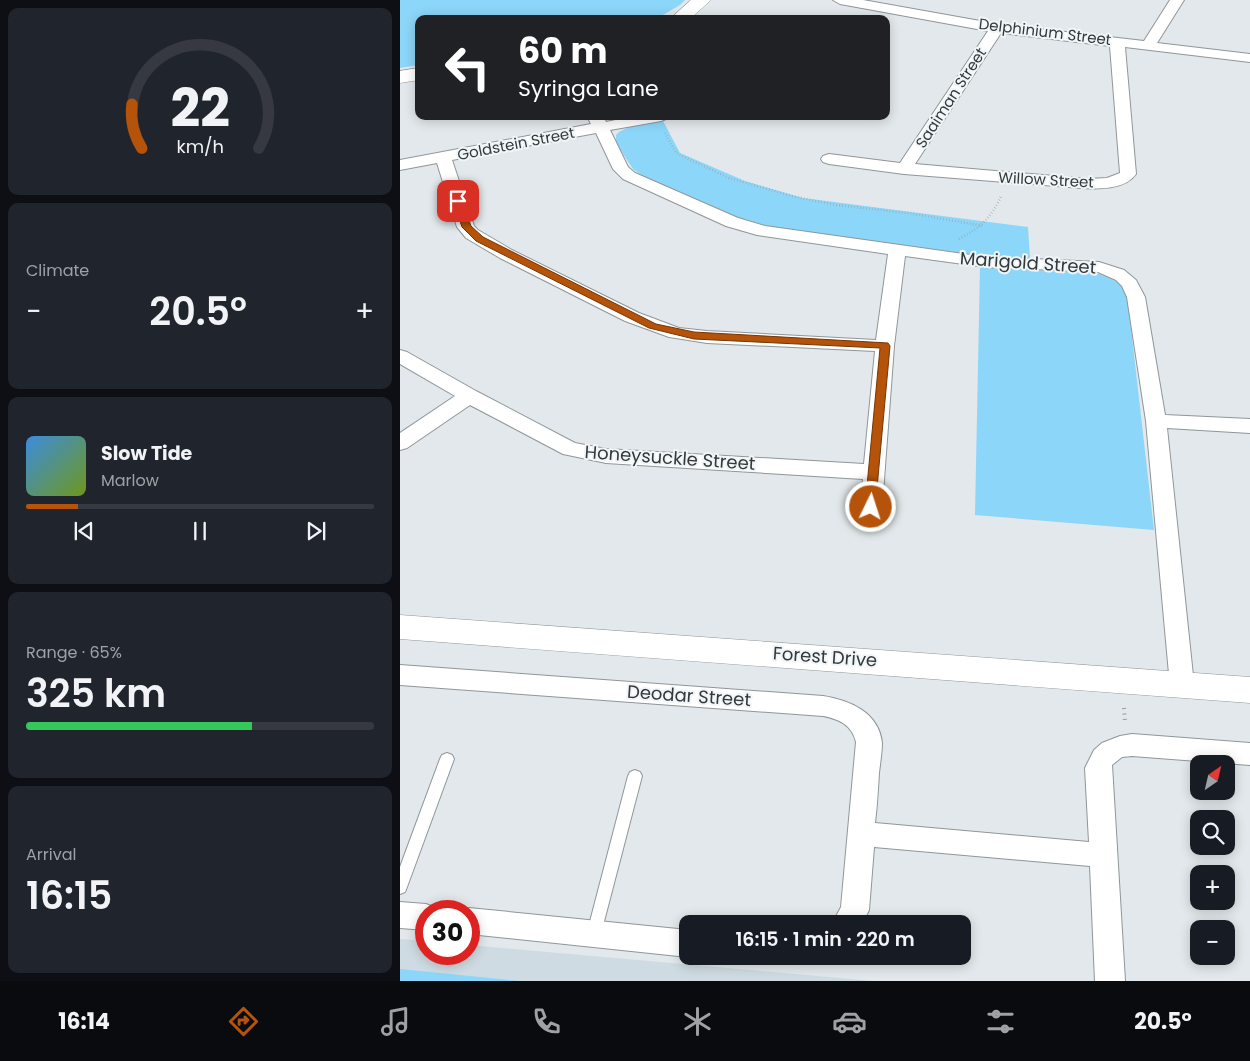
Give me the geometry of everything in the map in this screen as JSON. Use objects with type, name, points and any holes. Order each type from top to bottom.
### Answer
[{"type":"street","points":[[684,15],[702,0]]},
{"type":"street","name":"Delphinium Street","points":[[840,0],[869,2],[997,28],[1250,58]]},
{"type":"street","points":[[1149,45],[1177,0]]},
{"type":"street","points":[[859,15],[869,2]]},
{"type":"street","name":"Saaiman Street","points":[[904,169],[997,28]]},
{"type":"street","name":"Willow Street","points":[[829,159],[904,169],[1002,178],[1113,182],[1123,178],[1128,174],[1117,42]]},
{"type":"street","points":[[400,78],[415,75]]},
{"type":"street","name":"Goldstein Street","points":[[400,165],[598,122],[622,120]]},
{"type":"street","name":"Marigold Street","points":[[598,122],[621,169],[628,176],[732,222],[763,231],[985,262],[1098,267],[1125,278],[1131,283],[1136,297],[1156,421],[1182,685]]},
{"type":"street","points":[[443,157],[466,227],[472,234],[506,254],[652,326],[694,336],[885,346]]},
{"type":"street","points":[[871,507],[885,346],[898,250]]},
{"type":"street","name":"Honeysuckle Street","points":[[400,356],[468,396],[570,449],[585,453],[606,456],[873,472]]},
{"type":"street","points":[[400,443],[468,396]]},
{"type":"street","points":[[1156,421],[1250,426]]},
{"type":"street","name":"Forest Drive","points":[[400,626],[1250,690]]},
{"type":"street","name":"Deodar Street","points":[[400,675],[837,708],[849,712],[857,718],[867,733],[869,742],[855,910],[852,915]]},
{"type":"street","points":[[1110,981],[1098,768],[1100,761],[1111,749],[1121,745],[1250,754]]},
{"type":"street","points":[[861,834],[1103,855]]},
{"type":"street","points":[[400,915],[415,917]]},
{"type":"street","points":[[480,922],[679,943]]},
{"type":"lane","points":[[400,887],[446,759]]},
{"type":"lane","points":[[594,933],[635,776]]},
{"type":"path","points":[[659,120],[676,154],[729,178],[792,196],[836,205],[908,213],[984,226]]},
{"type":"path","points":[[940,256],[952,242],[984,226],[995,212],[999,203],[1002,194],[1002,178]]},
{"type":"shaded area","points":[[400,0],[685,0],[663,15],[415,15],[415,66],[400,68]]},
{"type":"shaded area","points":[[663,120],[680,153],[745,181],[803,198],[1028,227],[1030,258],[976,255],[764,226],[738,219],[644,177],[633,169],[616,143],[616,135],[633,125]]},
{"type":"shaded area","points":[[980,267],[1100,274],[1120,283],[1127,293],[1154,530],[975,515]]},
{"type":"shaded area","points":[[400,939],[415,940],[415,965],[480,965],[480,946],[874,981],[400,981]]},
{"type":"shaded area","points":[[400,969],[519,981],[400,981]]},
{"type":"route","points":[[458,201],[466,227],[479,239],[553,278],[652,326],[694,336],[885,346],[871,507]]}]
